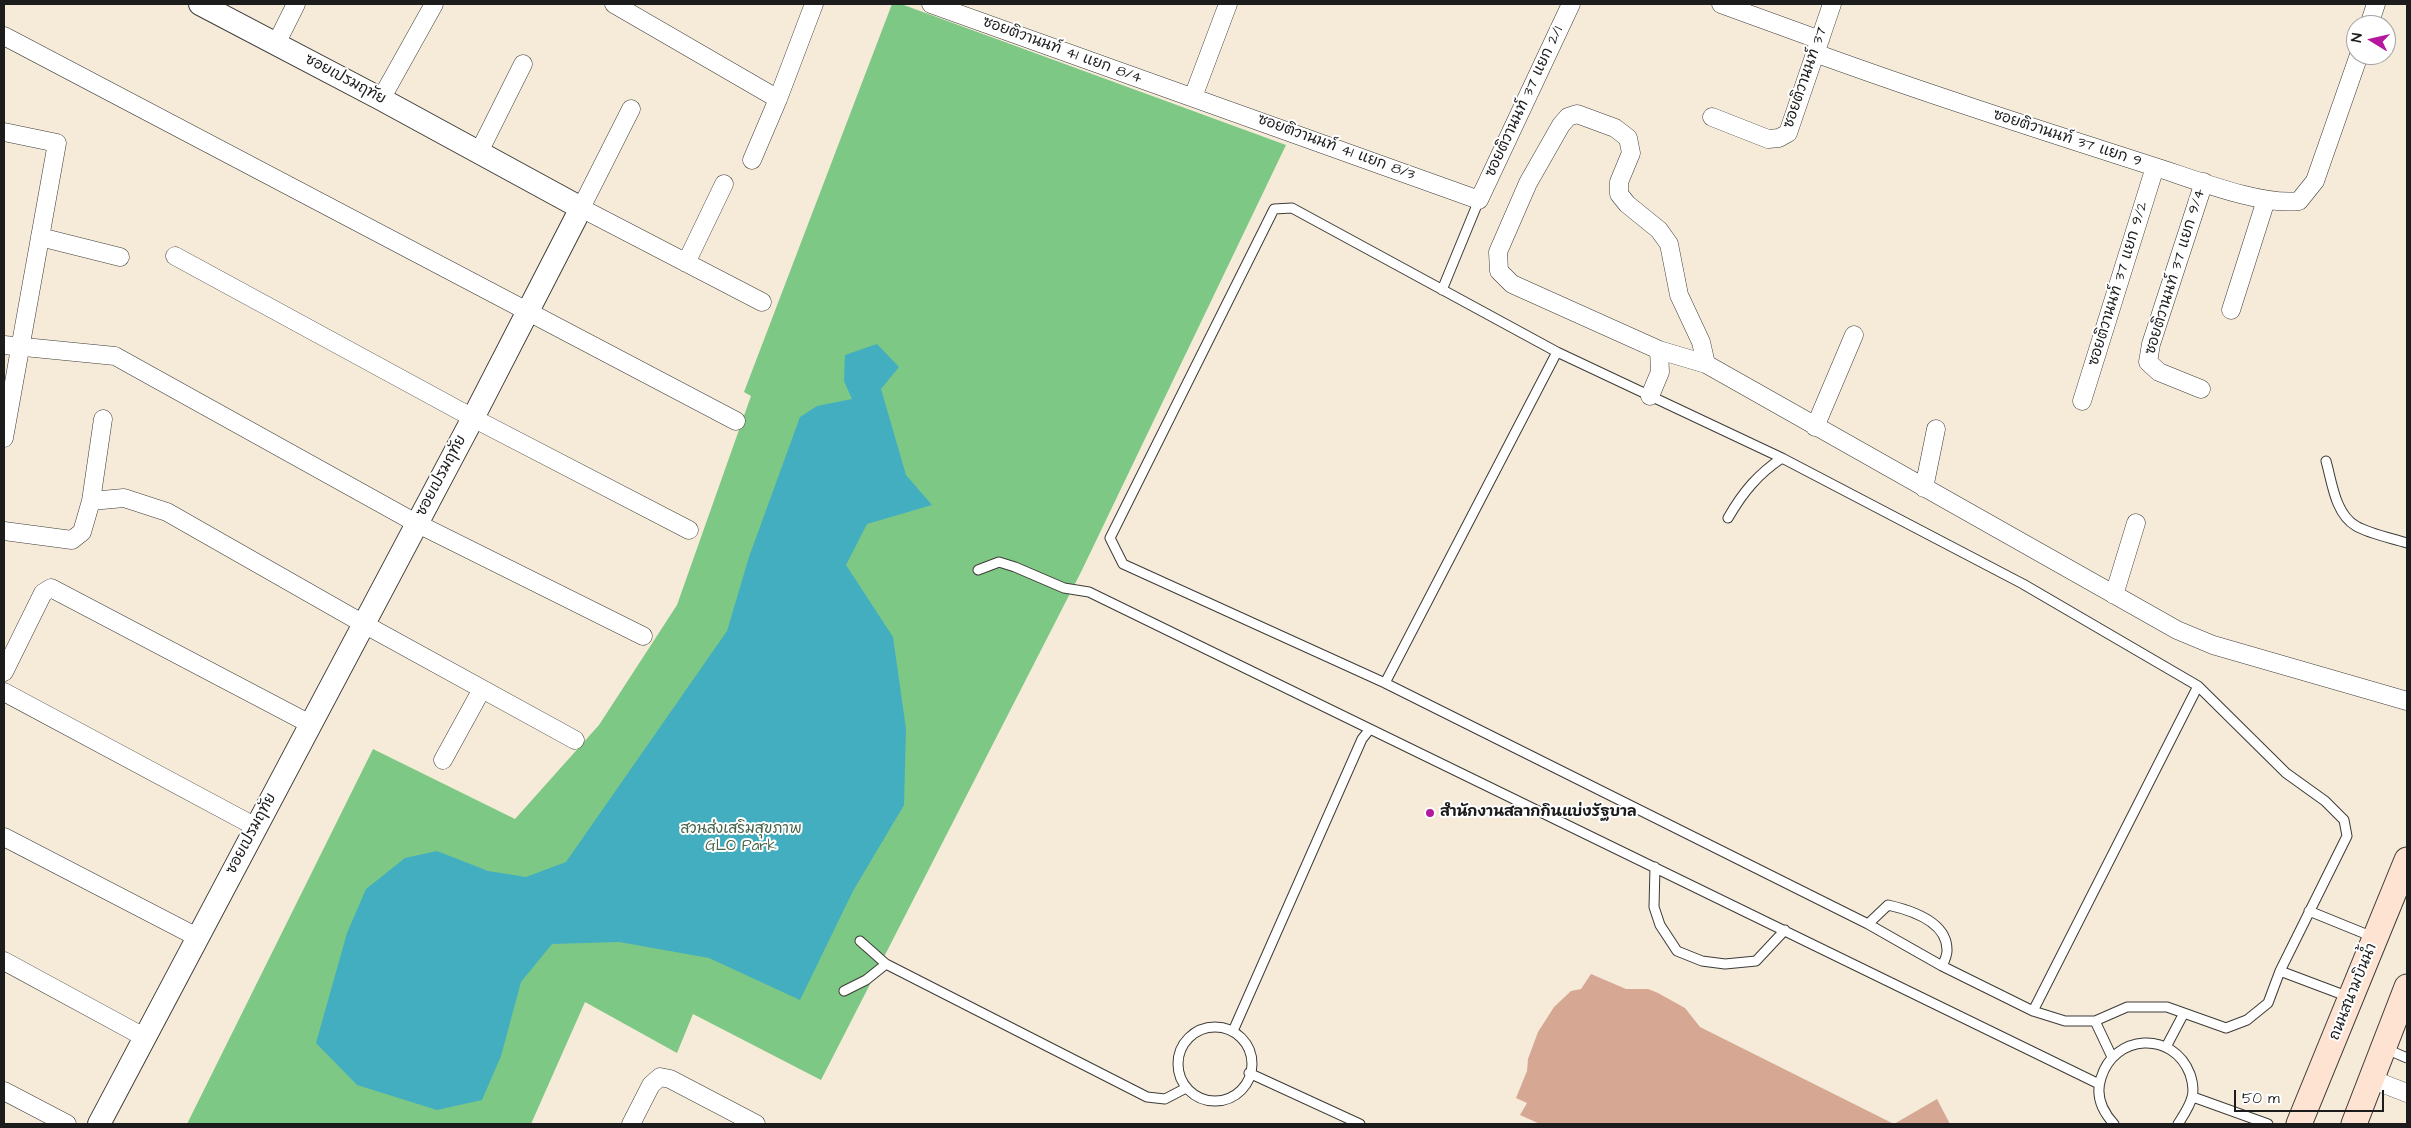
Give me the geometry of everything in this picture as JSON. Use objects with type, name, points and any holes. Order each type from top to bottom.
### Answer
[{"type":"main road","name":"ถนนสนามบินน้ำ","points":[[2299,1124],[2407,860]]},
{"type":"main road","points":[[2354,1124],[2407,987]]},
{"type":"street","name":"ซอยเปรมฤทัย","points":[[99,1124],[362,623],[473,418],[581,208],[382,99],[200,4]]},
{"type":"street","points":[[276,44],[296,4]]},
{"type":"street","points":[[382,99],[434,4]]},
{"type":"street","points":[[614,4],[778,99]]},
{"type":"street","points":[[752,160],[778,99],[814,4]]},
{"type":"street","name":"ซอยติวานนท์ 41 แยก 8/4","points":[[931,4],[1193,98]]},
{"type":"street","points":[[1193,98],[1228,4]]},
{"type":"street","name":"ซอยติวานนท์ 37 แยก 2/1","points":[[1479,200],[1571,4]]},
{"type":"street","name":"ซอยติวานนท์ 37 แยก 9","points":[[1721,4],[1946,100],[2204,182],[2283,203],[2299,201],[2315,181],[2355,65]]},
{"type":"street","name":"ซอยติวานนท์ 37","points":[[1712,117],[1768,139],[1779,138],[1788,133],[1832,4]]},
{"type":"street","points":[[4,36],[736,421]]},
{"type":"street","points":[[479,152],[522,64]]},
{"type":"street","name":"ซอยติวานนท์ 41 แยก 8/3","points":[[1193,98],[1479,200]]},
{"type":"street","points":[[631,110],[581,208],[762,302]]},
{"type":"street","points":[[1706,364],[1701,342],[1679,295],[1669,244],[1659,230],[1627,204],[1619,194],[1618,182],[1630,153],[1628,138],[1615,128],[1577,114],[1568,118],[1561,125],[1528,183],[1498,252],[1499,271],[1512,284],[1659,350],[1706,364],[2177,630],[2213,645],[2407,701]]},
{"type":"street","points":[[4,132],[57,143],[40,237],[11,347],[4,438]]},
{"type":"street","name":"ซอยติวานนท์ 37 แยก 9/2","points":[[2082,401],[2155,167]]},
{"type":"street","name":"ซอยติวานนท์ 37 แยก 9/4","points":[[2201,389],[2159,372],[2148,362],[2151,344],[2204,182]]},
{"type":"street","points":[[686,263],[724,184]]},
{"type":"street","points":[[2231,310],[2266,200]]},
{"type":"street","points":[[40,237],[120,257]]},
{"type":"street","points":[[175,256],[473,418],[689,530]]},
{"type":"street","points":[[1815,427],[1854,335]]},
{"type":"street","points":[[11,347],[115,356],[416,523],[643,636]]},
{"type":"street","points":[[1650,396],[1660,372],[1659,350]]},
{"type":"street","points":[[4,531],[72,540],[82,532],[90,501],[104,419]]},
{"type":"street","points":[[1924,488],[1936,429]]},
{"type":"street","points":[[90,501],[124,498],[167,512],[362,623],[575,740]]},
{"type":"street","points":[[2114,594],[2136,523]]},
{"type":"street","points":[[4,672],[43,593],[51,588],[310,724]]},
{"type":"street","points":[[444,760],[482,689]]},
{"type":"street","points":[[4,692],[256,827]]},
{"type":"street","points":[[4,837],[197,937]]},
{"type":"street","points":[[4,961],[144,1037]]},
{"type":"street","points":[[631,1124],[651,1085],[660,1077],[670,1079],[756,1124]]},
{"type":"street","points":[[2371,1079],[2407,1093]]},
{"type":"street","points":[[4,1091],[67,1124]]},
{"type":"lane","points":[[1442,290],[1479,200]]},
{"type":"lane","points":[[1292,208],[1442,290],[1557,352],[1782,458],[2023,584],[2198,686],[2286,773],[2325,801],[2344,820],[2347,836],[2280,971],[2268,1003],[2247,1020],[2226,1028],[2167,1007],[2127,1007],[2095,1021],[2065,1021],[2033,1011],[1942,966],[1868,924],[1386,683],[1123,564],[1110,538],[1274,209],[1292,208]]},
{"type":"lane","points":[[1386,683],[1557,352]]},
{"type":"lane","points":[[1728,518],[1749,486],[1764,470],[1782,458]]},
{"type":"lane","points":[[2326,461],[2339,505],[2345,518],[2356,526],[2407,543]]},
{"type":"lane","points":[[978,570],[999,562],[1064,588],[1089,592],[2099,1084]]},
{"type":"lane","points":[[2033,1011],[2198,686]]},
{"type":"lane","points":[[1233,1031],[1362,740],[1370,729]]},
{"type":"lane","points":[[1655,867],[1654,907],[1660,925],[1677,951],[1702,961],[1725,964],[1756,961],[1785,930]]},
{"type":"lane","points":[[1868,924],[1888,905],[1906,909],[1934,924],[1945,938],[1947,951],[1942,966]]},
{"type":"lane","points":[[2309,911],[2376,938]]},
{"type":"lane","points":[[860,940],[886,964],[1147,1097],[1164,1099],[1186,1088]]},
{"type":"lane","points":[[844,991],[866,980],[886,964]]},
{"type":"lane","points":[[2280,971],[2352,998]]},
{"type":"lane","points":[[2166,1047],[2184,1013]]},
{"type":"lane","points":[[2095,1021],[2112,1058]]},
{"type":"lane","points":[[1221,1027],[1233,1031],[1243,1039],[1250,1050],[1252,1063],[1245,1086],[1227,1100],[1205,1100],[1194,1096],[1180,1078],[1178,1065],[1180,1052],[1186,1041],[1196,1032],[1208,1028],[1221,1027]]},
{"type":"lane","points":[[2114,1124],[2106,1115],[2099,1100],[2099,1084],[2103,1069],[2123,1048],[2137,1044],[2152,1043],[2166,1047],[2178,1055],[2187,1066],[2192,1080],[2193,1096],[2181,1123]]},
{"type":"lane","points":[[2384,1048],[2407,1058]]},
{"type":"lane","points":[[1249,1073],[1360,1124]]},
{"type":"lane","points":[[2193,1096],[2268,1124]]},
{"type":"green space","name":"สวนส่งเสริมสุขภาพ GLO Park","points":[[892,4],[901,4],[1286,145],[1082,570],[821,1080],[693,1014],[677,1053],[585,1002],[531,1124],[187,1124],[373,749],[515,819],[599,725],[677,605],[751,396],[744,392]]},
{"type":"water","points":[[877,344],[899,367],[881,389],[906,475],[932,505],[867,524],[846,565],[893,637],[906,729],[904,805],[853,891],[800,1000],[709,958],[619,942],[552,944],[521,982],[501,1056],[482,1100],[437,1110],[357,1085],[316,1043],[347,933],[366,889],[405,858],[437,851],[488,871],[526,877],[566,862],[727,631],[749,557],[800,417],[817,406],[852,399],[844,381],[845,355]]},
{"type":"building","points":[[1591,974],[1626,989],[1648,989],[1658,993],[1685,1008],[1700,1027],[1894,1124],[1540,1124],[1520,1115],[1527,1103],[1516,1098],[1527,1071],[1528,1059],[1538,1032],[1554,1007],[1571,991],[1581,989]]},
{"type":"building","points":[[1937,1099],[1950,1124],[1894,1124]]},
{"type":"place","name":"สำนักงานสลากกินแบ่งรัฐบาล","points":[[1430,813]]}]
